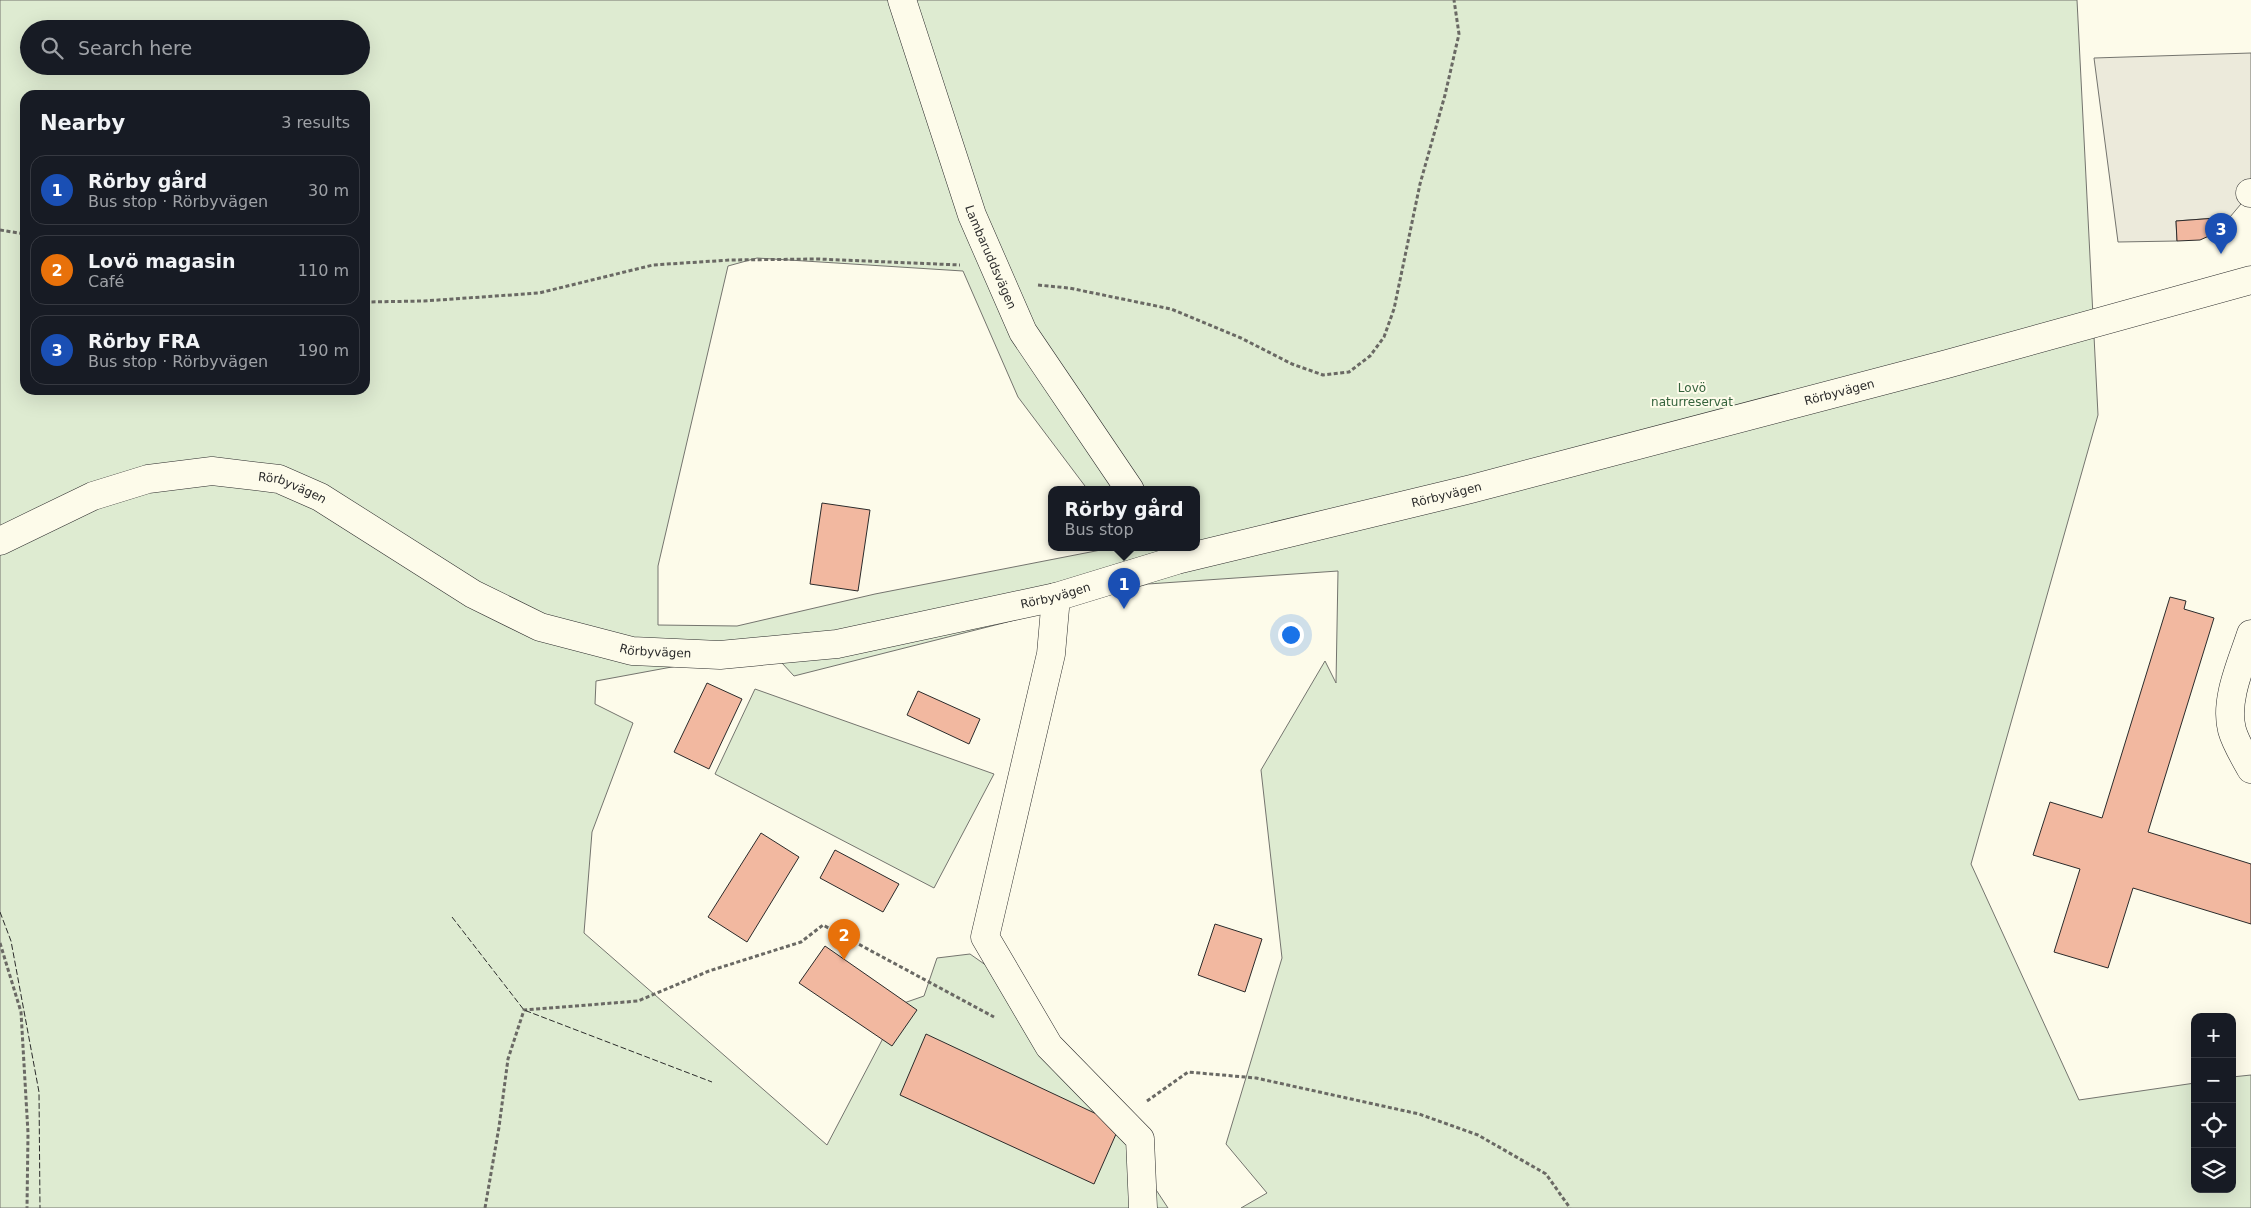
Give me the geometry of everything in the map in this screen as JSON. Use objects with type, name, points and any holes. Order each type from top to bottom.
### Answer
[{"type":"street","name":"Lambaruddsvägen","points":[[902,0],[972,215],[1023,332],[1127,486]]},
{"type":"street","name":"Rörbyvägen","points":[[1200,548],[1471,489],[1947,364],[2251,280]]},
{"type":"street","name":"Rörbyvägen","points":[[0,541],[93,496],[148,479],[212,471],[279,479],[320,497],[473,594],[540,627],[632,651],[720,655],[836,644],[1056,597],[1173,554],[1187,551]]},
{"type":"street","points":[[1056,597],[1051,654],[985,937],[1049,1046],[1140,1139],[1143,1208]]},
{"type":"street","points":[[2251,634],[2246,667],[2231,704],[2232,728],[2240,750],[2251,769]]},
{"type":"path","points":[[370,302],[424,301],[539,294],[653,265],[731,260],[818,259],[899,263],[997,273],[1171,309],[1241,338],[1292,364],[1323,375],[1349,372],[1370,356],[1384,337],[1394,309],[1420,184],[1445,95],[1459,34],[1454,0]]},
{"type":"path","points":[[0,230],[20,233]]},
{"type":"path","points":[[485,1208],[499,1128],[508,1059],[524,1010],[638,1002],[709,971],[802,942],[822,925],[997,1018]]},
{"type":"path","points":[[0,943],[21,1012],[28,1133],[27,1208]]},
{"type":"path","points":[[1144,1103],[1188,1072],[1256,1078],[1419,1114],[1478,1135],[1546,1174],[1570,1208]]},
{"type":"green space","name":"Lovö naturreservat","points":[[0,0],[2077,0],[2098,415],[1971,864],[2079,1100],[2191,1084],[2191,1193],[2236,1193],[2236,1077],[2251,1075],[2251,1208],[1241,1208],[1267,1193],[1226,1144],[1282,958],[1261,770],[1325,661],[1336,683],[1338,571],[1148,584],[794,676],[769,649],[596,681],[595,704],[633,723],[592,832],[584,933],[827,1145],[901,1004],[924,996],[937,958],[970,954],[997,973],[1069,1057],[1168,1208],[0,1208]],"holes":[[[757,258],[963,271],[1018,397],[1085,486],[1200,486],[1200,551],[1096,551],[875,594],[737,626],[658,625],[658,566],[728,266]]]},
{"type":"green space","points":[[755,689],[994,774],[934,888],[715,774]]},
{"type":"shaded area","points":[[2251,53],[2251,192],[2230,217],[2176,221],[2177,241],[2118,242],[2094,58]]},
{"type":"building","points":[[2230,217],[2229,227],[2200,240],[2177,241],[2176,221]]},
{"type":"building","points":[[822,503],[870,510],[858,591],[810,584]]},
{"type":"building","points":[[2170,597],[2186,601],[2184,609],[2214,618],[2148,832],[2251,864],[2251,924],[2133,888],[2108,968],[2054,952],[2080,869],[2033,855],[2050,802],[2102,818]]},
{"type":"building","points":[[707,683],[742,699],[709,769],[674,752]]},
{"type":"building","points":[[918,691],[980,719],[969,744],[907,715]]},
{"type":"building","points":[[761,833],[799,857],[747,942],[708,917]]},
{"type":"building","points":[[835,850],[899,884],[883,912],[820,878]]},
{"type":"building","points":[[1215,924],[1262,939],[1245,992],[1198,975]]},
{"type":"building","points":[[825,946],[917,1010],[892,1046],[799,983]]},
{"type":"building","points":[[926,1034],[1120,1125],[1094,1184],[900,1095]]},
{"type":"fence","points":[[0,912],[11,941],[39,1092],[40,1208]]},
{"type":"fence","points":[[452,917],[524,1010],[712,1082]]},
{"type":"place","name":"Rörby FRA","points":[[2221,254]]},
{"type":"place","name":"Rörby gård","points":[[1124,609]]},
{"type":"place","name":"Lovö magasin","points":[[844,960]]}]
